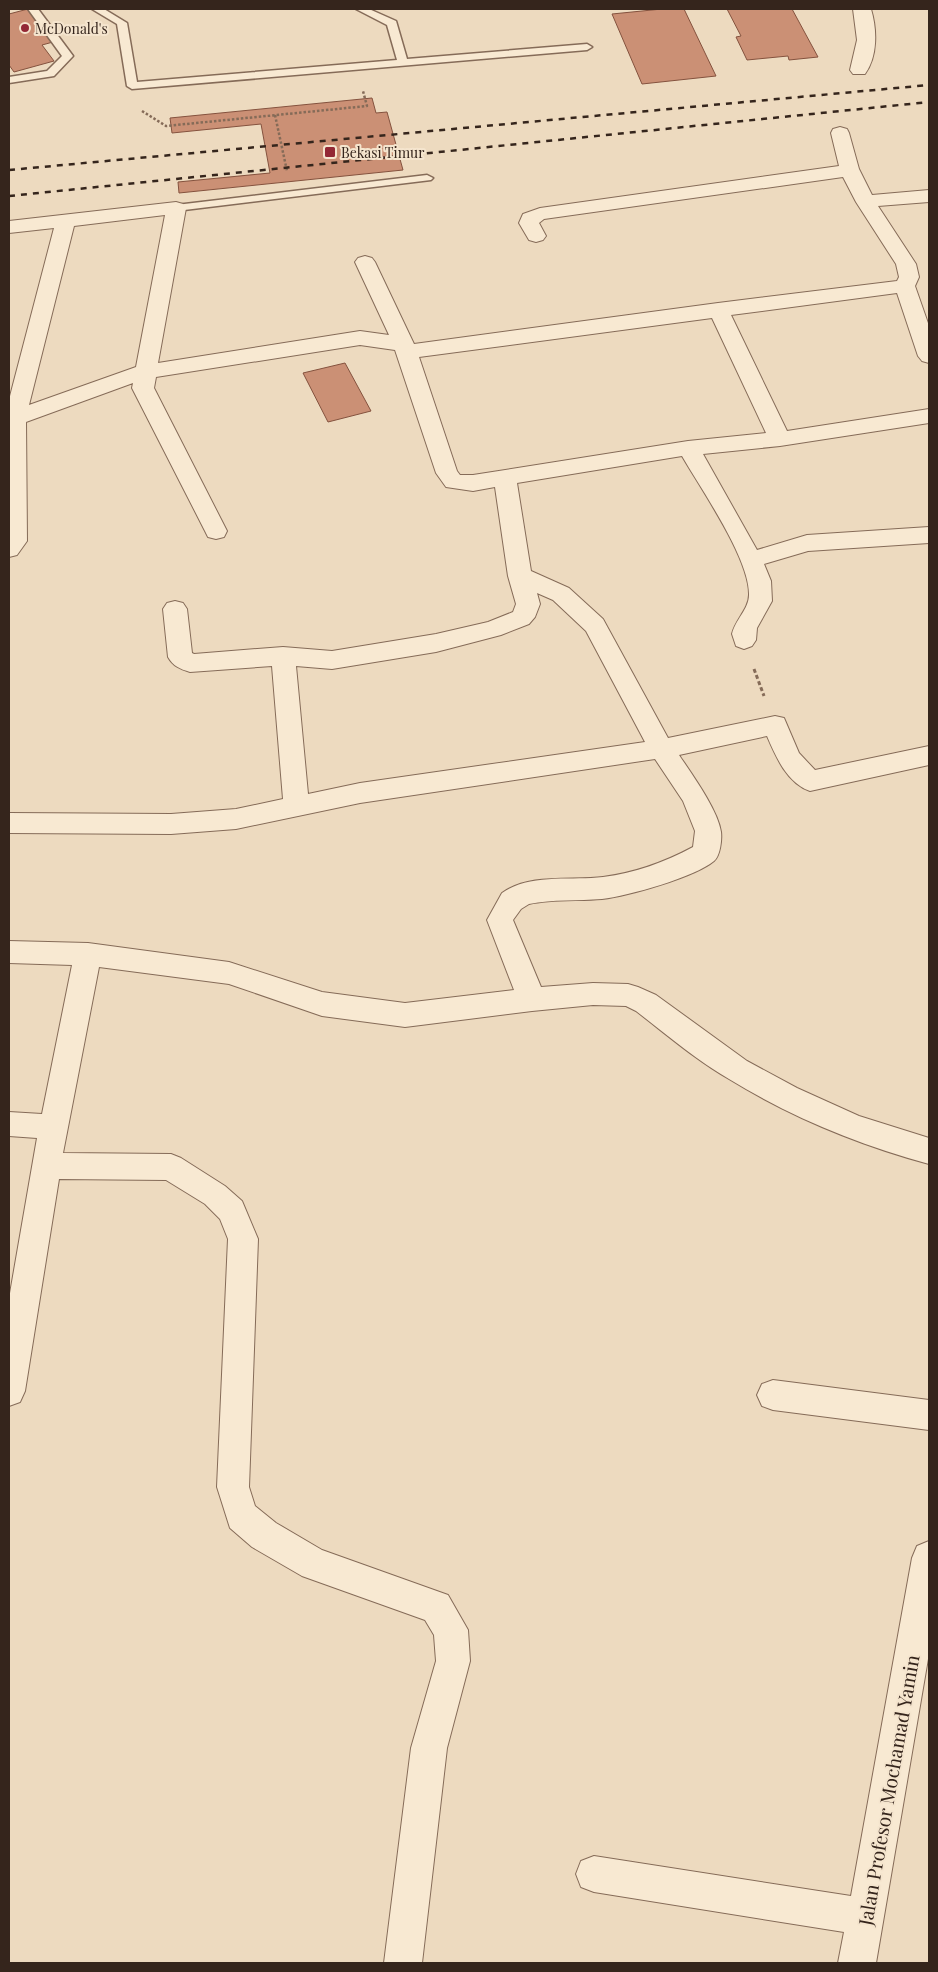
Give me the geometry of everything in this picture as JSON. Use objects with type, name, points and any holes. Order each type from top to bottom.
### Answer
[{"type":"street","points":[[859,70],[867,48],[867,35],[862,9]]},
{"type":"street","points":[[840,133],[849,170],[866,201],[906,264],[909,277],[905,286],[929,356]]},
{"type":"street","points":[[536,236],[529,223],[530,218],[536,215],[849,170]]},
{"type":"street","points":[[866,201],[929,196]]},
{"type":"street","points":[[9,227],[176,208],[142,388],[216,531]]},
{"type":"street","points":[[9,549],[16,541],[12,419],[65,222]]},
{"type":"street","points":[[365,262],[405,348],[447,473],[454,482],[473,483],[688,448],[780,439],[929,416]]},
{"type":"street","points":[[12,419],[144,372],[360,338],[405,348],[529,337],[905,286]]},
{"type":"street","points":[[718,310],[780,439]]},
{"type":"street","points":[[688,448],[751,560],[760,584],[761,596],[744,627],[744,640]]},
{"type":"street","points":[[175,608],[180,657],[190,663],[283,656],[332,660],[436,643],[492,629],[521,618],[528,604],[520,576],[505,478]]},
{"type":"street","points":[[751,560],[807,543],[929,535]]},
{"type":"street","points":[[520,576],[561,594],[595,625],[661,749],[698,806],[708,831],[706,854],[681,867],[604,888],[544,891],[518,897],[507,906],[500,920],[532,999]]},
{"type":"street","points":[[283,656],[296,805]]},
{"type":"street","points":[[9,823],[171,824],[236,819],[360,792],[661,749],[775,725],[789,758],[810,781],[929,756]]},
{"type":"street","points":[[9,952],[88,954],[229,973],[322,1004],[405,1015],[532,999],[593,994],[628,995],[646,1003],[737,1070],[787,1097],[852,1127],[929,1151]]},
{"type":"street","points":[[9,1391],[46,1166],[88,954]]},
{"type":"street","points":[[9,1124],[54,1126]]},
{"type":"street","points":[[46,1166],[171,1167],[215,1195],[231,1210],[243,1239],[233,1487],[242,1516],[264,1535],[314,1564],[436,1607],[451,1630],[453,1661],[429,1748],[403,1963]]},
{"type":"street","points":[[774,1395],[929,1415]]},
{"type":"street","name":"Jalan Profesor Mochamad Yamin","points":[[856,1963],[929,1558]]},
{"type":"street","points":[[594,1874],[865,1917]]},
{"type":"lane","points":[[9,80],[50,74],[68,56],[33,9]]},
{"type":"lane","points":[[97,9],[122,22],[132,86],[587,47]]},
{"type":"lane","points":[[361,9],[392,23],[403,63]]},
{"type":"lane","points":[[176,208],[427,178]]},
{"type":"path","points":[[142,111],[166,126],[368,106],[362,85]]},
{"type":"path","points":[[274,115],[288,177]]},
{"type":"path","points":[[744,640],[775,725]]},
{"type":"building","name":"McDonald's","points":[[28,9],[53,42],[42,45],[54,61],[14,72],[9,65],[9,14]]},
{"type":"building","points":[[662,9],[684,9],[716,76],[642,84],[612,14]]},
{"type":"building","points":[[727,9],[792,9],[818,57],[789,60],[788,56],[747,60],[736,37],[741,36]]},
{"type":"building","points":[[372,98],[376,113],[387,112],[403,170],[179,193],[178,182],[270,173],[261,124],[172,133],[170,118]]},
{"type":"building","points":[[345,363],[371,411],[328,422],[303,373]]},
{"type":"railway","points":[[9,170],[929,85]]},
{"type":"railway","points":[[9,196],[929,102]]},
{"type":"place","name":"McDonald's","points":[[25,28]]},
{"type":"place","name":"Bekasi Timur","points":[[330,152]]}]
